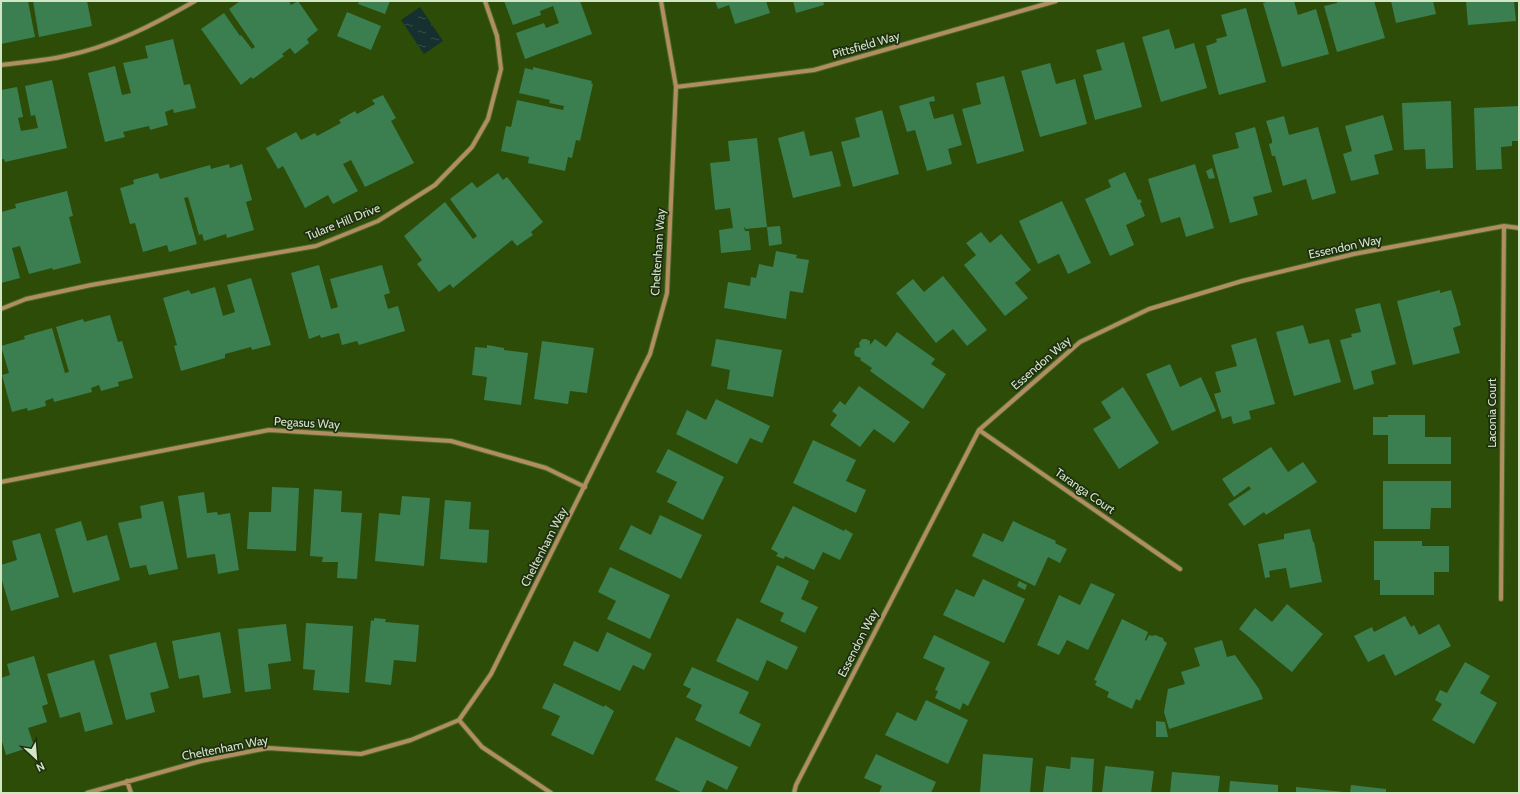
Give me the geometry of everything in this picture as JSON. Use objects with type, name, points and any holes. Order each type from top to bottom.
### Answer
[{"type":"street","points":[[1,65],[66,56],[117,40],[166,18],[195,1]]},
{"type":"street","name":"Tulare Hill Drive","points":[[1,309],[26,299],[91,285],[316,246],[378,221],[436,185],[472,147],[488,119],[501,70],[497,36],[485,1]]},
{"type":"street","name":"Cheltenham Way","points":[[87,793],[201,761],[268,748],[361,754],[411,740],[459,720],[491,674],[585,488],[650,354],[668,293],[676,87],[661,1]]},
{"type":"street","name":"Pittsfield Way","points":[[676,87],[814,70],[1056,1]]},
{"type":"street","name":"Essendon Way","points":[[794,793],[800,778],[979,430],[1080,342],[1149,309],[1242,281],[1354,254],[1504,226],[1519,228]]},
{"type":"street","name":"Laconia Court","points":[[1501,599],[1504,226]]},
{"type":"street","name":"Pegasus Way","points":[[1,482],[269,430],[451,441],[546,468],[585,488]]},
{"type":"street","name":"Taranga Court","points":[[979,430],[1180,569]]},
{"type":"street","points":[[459,720],[482,747],[551,793]]},
{"type":"street","points":[[127,781],[131,793]]},
{"type":"water","points":[[420,7],[443,41],[424,54],[401,20]]},
{"type":"building","points":[[1,1],[28,1],[35,37],[1,44]]},
{"type":"building","points":[[33,1],[87,1],[92,26],[39,37]]},
{"type":"building","points":[[240,1],[289,1],[291,5],[298,1],[318,30],[307,39],[309,43],[295,54],[290,48],[282,54],[284,56],[253,79],[251,77],[241,85],[201,29],[224,13],[240,36],[241,35],[252,49],[255,47],[229,9]]},
{"type":"building","points":[[359,1],[390,1],[385,14],[358,4]]},
{"type":"building","points":[[504,1],[580,1],[592,34],[525,59],[516,33],[544,23],[546,28],[559,23],[553,6],[540,11],[541,15],[513,25]]},
{"type":"building","points":[[715,1],[766,1],[770,13],[735,24],[729,5],[718,9]]},
{"type":"building","points":[[793,1],[823,1],[824,5],[796,13]]},
{"type":"building","points":[[1270,1],[1294,1],[1298,15],[1316,9],[1329,54],[1282,67],[1263,3]]},
{"type":"building","points":[[1337,1],[1374,1],[1385,38],[1337,52],[1324,6],[1337,3]]},
{"type":"building","points":[[1391,1],[1433,1],[1436,14],[1396,23]]},
{"type":"building","points":[[1466,1],[1514,1],[1516,21],[1468,25]]},
{"type":"building","points":[[1246,8],[1266,82],[1219,95],[1206,46],[1217,42],[1216,39],[1227,36],[1221,15]]},
{"type":"building","points":[[347,12],[381,26],[371,50],[337,36]]},
{"type":"building","points":[[1169,29],[1175,49],[1194,43],[1207,88],[1161,102],[1142,37]]},
{"type":"building","points":[[173,39],[184,85],[190,84],[196,108],[174,113],[173,109],[165,112],[168,125],[150,130],[149,126],[123,132],[125,137],[105,142],[88,73],[115,66],[122,95],[131,93],[123,63],[148,58],[145,46]]},
{"type":"building","points":[[1124,42],[1142,107],[1095,120],[1083,75],[1102,70],[1096,50]]},
{"type":"building","points":[[1050,63],[1056,84],[1075,79],[1087,124],[1040,137],[1021,71]]},
{"type":"building","points":[[533,67],[592,81],[591,83],[593,84],[580,141],[576,140],[572,158],[568,157],[565,171],[528,163],[529,157],[501,151],[506,126],[511,127],[517,100],[563,110],[564,106],[549,103],[550,100],[519,93],[525,68],[533,70]]},
{"type":"building","points":[[1004,76],[1024,151],[977,164],[962,109],[981,104],[976,83]]},
{"type":"building","points":[[52,80],[67,148],[5,162],[4,159],[1,159],[1,90],[17,87],[23,117],[18,118],[21,131],[38,128],[35,115],[31,116],[25,86]]},
{"type":"building","points":[[383,95],[396,118],[391,121],[414,163],[365,187],[351,160],[343,164],[358,191],[333,204],[328,195],[305,208],[283,166],[278,169],[266,148],[296,132],[301,140],[315,133],[317,136],[341,123],[339,120],[355,111],[357,114],[375,104],[372,100]]},
{"type":"building","points":[[934,96],[935,101],[929,102],[934,119],[953,114],[962,145],[948,149],[952,164],[927,171],[915,130],[907,132],[899,106]]},
{"type":"building","points":[[1451,101],[1453,168],[1426,169],[1425,149],[1404,150],[1402,103]]},
{"type":"building","points":[[1519,106],[1519,141],[1512,141],[1512,146],[1501,147],[1502,169],[1476,170],[1474,108]]},
{"type":"building","points":[[882,110],[899,174],[853,187],[841,142],[860,137],[855,118]]},
{"type":"building","points":[[1383,115],[1393,150],[1374,155],[1379,174],[1351,181],[1343,154],[1352,151],[1345,126]]},
{"type":"building","points":[[1284,116],[1289,135],[1318,127],[1336,193],[1312,200],[1306,179],[1283,186],[1275,156],[1272,156],[1269,144],[1272,143],[1272,140],[1266,121]]},
{"type":"building","points":[[1255,127],[1272,192],[1253,197],[1258,215],[1230,223],[1212,155],[1239,148],[1235,133]]},
{"type":"building","points":[[804,131],[810,156],[832,151],[841,186],[793,198],[778,138]]},
{"type":"building","points":[[757,138],[767,227],[746,229],[744,227],[745,231],[749,231],[751,250],[721,253],[719,230],[733,228],[730,208],[715,210],[710,163],[730,161],[728,141]]},
{"type":"building","points":[[229,164],[230,168],[242,164],[252,200],[246,202],[254,230],[227,238],[226,234],[204,241],[202,234],[199,235],[188,197],[184,198],[197,244],[169,252],[167,245],[143,252],[135,223],[130,224],[120,188],[134,184],[133,180],[158,173],[160,179],[210,165],[211,169]]},
{"type":"building","points":[[1195,164],[1214,228],[1186,237],[1180,217],[1161,223],[1148,179]]},
{"type":"building","points":[[1212,168],[1215,178],[1209,179],[1206,171]]},
{"type":"building","points":[[1125,172],[1138,200],[1140,199],[1142,202],[1140,203],[1145,216],[1126,225],[1134,245],[1110,256],[1085,199],[1111,187],[1108,180]]},
{"type":"building","points":[[498,173],[503,180],[507,177],[543,222],[531,232],[533,235],[517,246],[512,240],[453,288],[450,284],[439,292],[417,264],[422,260],[404,236],[445,202],[473,239],[477,236],[450,199],[472,182],[477,188]]},
{"type":"building","points":[[67,191],[73,216],[69,217],[81,263],[29,274],[20,246],[12,248],[20,278],[1,283],[1,212],[16,208],[15,204]]},
{"type":"building","points":[[1062,201],[1091,263],[1068,274],[1059,254],[1038,264],[1019,221]]},
{"type":"building","points":[[780,226],[782,244],[769,246],[767,227]]},
{"type":"building","points":[[981,232],[990,243],[1001,234],[1031,270],[1015,283],[1028,298],[1005,316],[964,265],[976,255],[966,243]]},
{"type":"building","points":[[776,251],[797,255],[796,258],[809,260],[803,293],[790,291],[786,319],[724,308],[728,282],[750,286],[751,277],[756,278],[759,264],[773,267]]},
{"type":"building","points":[[319,265],[331,309],[338,307],[330,279],[382,265],[390,293],[384,295],[388,309],[398,306],[405,331],[359,345],[357,341],[342,345],[339,333],[321,338],[320,335],[309,339],[291,273]]},
{"type":"building","points":[[943,276],[987,330],[967,346],[953,329],[936,343],[896,293],[913,279],[924,292]]},
{"type":"building","points":[[251,278],[271,345],[252,350],[251,347],[225,354],[225,358],[181,371],[174,346],[177,345],[163,298],[189,290],[191,294],[215,287],[223,316],[235,312],[227,285]]},
{"type":"building","points":[[1440,290],[1440,293],[1451,290],[1461,325],[1453,328],[1460,353],[1413,365],[1397,301]]},
{"type":"building","points":[[1380,303],[1396,364],[1371,371],[1374,384],[1354,390],[1340,340],[1352,337],[1351,334],[1361,332],[1355,309]]},
{"type":"building","points":[[110,315],[118,342],[122,341],[133,378],[118,382],[119,386],[101,391],[99,385],[91,388],[92,392],[54,402],[53,398],[45,401],[46,406],[28,411],[27,408],[12,412],[2,375],[9,373],[1,346],[25,339],[24,336],[52,328],[65,373],[69,372],[56,327],[83,319],[84,322]]},
{"type":"building","points":[[1303,325],[1309,344],[1329,339],[1341,382],[1294,396],[1276,332]]},
{"type":"building","points":[[897,332],[935,359],[931,364],[946,374],[923,409],[870,371],[872,368],[860,360],[861,358],[855,356],[854,352],[856,348],[860,347],[859,343],[862,339],[870,341],[870,345],[875,339],[886,347]]},
{"type":"building","points":[[1256,338],[1275,404],[1249,411],[1251,419],[1233,424],[1231,416],[1222,419],[1214,394],[1221,392],[1215,372],[1237,366],[1231,345]]},
{"type":"building","points":[[716,339],[782,350],[773,397],[727,389],[730,370],[711,366]]},
{"type":"building","points":[[542,341],[594,348],[587,393],[570,391],[568,404],[534,399]]},
{"type":"building","points":[[487,345],[504,348],[504,350],[528,353],[521,405],[484,400],[487,377],[472,375],[475,347],[487,348]]},
{"type":"building","points":[[1170,364],[1180,387],[1201,377],[1216,411],[1172,431],[1146,374]]},
{"type":"building","points":[[859,386],[910,422],[894,443],[874,429],[860,447],[830,425],[837,415],[832,411],[840,401],[845,405]]},
{"type":"building","points":[[1123,387],[1159,443],[1119,469],[1093,429],[1111,418],[1101,402]]},
{"type":"building","points":[[716,399],[770,426],[762,443],[750,438],[737,464],[676,434],[687,410],[706,420]]},
{"type":"building","points":[[1388,415],[1425,415],[1425,437],[1451,437],[1451,464],[1388,464],[1388,435],[1373,435],[1373,417],[1388,417]]},
{"type":"building","points":[[813,440],[856,460],[846,481],[866,490],[856,513],[793,483]]},
{"type":"building","points":[[1271,447],[1288,472],[1303,462],[1317,482],[1266,515],[1264,512],[1244,526],[1228,504],[1251,489],[1249,486],[1234,497],[1222,479]]},
{"type":"building","points":[[668,449],[724,477],[703,520],[667,502],[677,482],[656,472]]},
{"type":"building","points":[[1383,481],[1451,481],[1451,508],[1431,508],[1430,529],[1383,529]]},
{"type":"building","points":[[272,487],[299,488],[296,551],[247,549],[249,512],[271,512]]},
{"type":"building","points":[[314,489],[342,491],[341,512],[362,513],[357,579],[337,578],[338,562],[322,562],[323,557],[310,556]]},
{"type":"building","points":[[204,492],[207,513],[217,512],[218,515],[230,513],[239,570],[218,574],[215,554],[187,558],[178,496]]},
{"type":"building","points":[[402,496],[430,498],[424,566],[375,561],[379,513],[400,515]]},
{"type":"building","points":[[445,500],[471,502],[469,529],[489,530],[487,563],[440,559]]},
{"type":"building","points":[[163,501],[178,569],[149,575],[146,565],[130,568],[118,523],[142,518],[140,506]]},
{"type":"building","points":[[793,506],[853,534],[840,560],[823,552],[814,570],[785,556],[784,559],[776,556],[778,553],[771,549]]},
{"type":"building","points":[[660,515],[702,535],[681,579],[619,549],[631,525],[651,535]]},
{"type":"building","points":[[81,521],[87,541],[107,535],[120,580],[73,593],[55,529]]},
{"type":"building","points":[[1013,521],[1056,541],[1055,543],[1067,549],[1060,563],[1048,557],[1035,586],[972,556],[983,533],[1003,542]]},
{"type":"building","points":[[1310,529],[1322,582],[1290,588],[1286,568],[1269,571],[1270,577],[1265,578],[1258,544],[1284,539],[1284,534]]},
{"type":"building","points":[[40,533],[59,597],[11,611],[1,577],[1,565],[17,560],[12,541]]},
{"type":"building","points":[[1374,541],[1422,541],[1422,546],[1449,546],[1449,572],[1434,572],[1434,595],[1380,595],[1380,580],[1374,580]]},
{"type":"building","points":[[777,565],[809,581],[801,599],[818,607],[805,633],[780,621],[784,613],[760,602]]},
{"type":"building","points":[[610,567],[670,595],[650,639],[607,619],[616,601],[598,592]]},
{"type":"building","points":[[983,579],[1025,599],[1004,643],[943,615],[956,589],[974,597]]},
{"type":"building","points":[[1019,581],[1027,585],[1025,590],[1017,586]]},
{"type":"building","points":[[1091,583],[1115,594],[1088,650],[1067,640],[1059,655],[1037,645],[1059,595],[1080,605]]},
{"type":"building","points":[[1287,604],[1323,634],[1292,672],[1239,629],[1255,608],[1272,622]]},
{"type":"building","points":[[1405,616],[1411,627],[1414,625],[1419,635],[1439,624],[1451,646],[1395,676],[1384,654],[1368,662],[1354,636],[1372,627],[1374,632]]},
{"type":"building","points":[[374,618],[386,619],[385,622],[419,625],[416,662],[394,660],[391,685],[365,682],[371,620],[374,621]]},
{"type":"building","points":[[737,618],[798,647],[787,670],[767,660],[758,681],[716,661]]},
{"type":"building","points":[[1122,619],[1148,632],[1146,641],[1149,635],[1155,635],[1163,638],[1167,643],[1140,701],[1136,699],[1132,709],[1107,697],[1109,692],[1095,685],[1097,681],[1094,680]]},
{"type":"building","points":[[306,623],[353,626],[349,693],[313,690],[315,670],[303,669]]},
{"type":"building","points":[[286,624],[291,661],[268,664],[271,689],[245,692],[238,629]]},
{"type":"building","points":[[220,632],[231,693],[203,698],[199,675],[179,679],[172,641]]},
{"type":"building","points":[[607,632],[652,654],[644,670],[633,665],[620,691],[563,665],[574,641],[598,652]]},
{"type":"building","points":[[934,635],[990,662],[968,706],[963,703],[960,710],[935,698],[938,691],[935,690],[945,668],[923,658]]},
{"type":"building","points":[[1222,640],[1227,657],[1235,655],[1259,689],[1263,699],[1169,729],[1164,712],[1168,689],[1185,684],[1181,672],[1200,666],[1194,648]]},
{"type":"building","points":[[156,642],[169,688],[150,693],[155,712],[126,720],[109,655]]},
{"type":"building","points":[[34,656],[48,704],[42,706],[47,722],[28,728],[34,746],[6,755],[1,738],[1,678],[10,675],[7,664]]},
{"type":"building","points":[[94,660],[113,724],[85,732],[80,712],[60,718],[47,674]]},
{"type":"building","points":[[1465,662],[1490,676],[1480,693],[1497,703],[1474,744],[1432,720],[1442,704],[1435,700],[1440,690],[1447,693]]},
{"type":"building","points":[[692,667],[749,692],[739,713],[761,724],[750,747],[695,720],[702,705],[686,697],[691,689],[683,685]]},
{"type":"building","points":[[554,683],[604,707],[605,705],[614,711],[593,755],[551,735],[560,716],[542,708]]},
{"type":"building","points":[[926,700],[968,720],[948,764],[885,735],[897,712],[916,721]]},
{"type":"building","points":[[1156,721],[1165,722],[1168,737],[1156,737]]},
{"type":"building","points":[[676,737],[738,767],[727,790],[707,780],[701,793],[683,793],[655,780]]},
{"type":"building","points":[[876,754],[936,782],[931,793],[879,793],[882,786],[864,778]]},
{"type":"building","points":[[983,754],[1033,758],[1030,793],[980,793]]},
{"type":"building","points":[[1071,757],[1094,759],[1092,793],[1043,793],[1046,766],[1070,769]]},
{"type":"building","points":[[1105,766],[1154,771],[1151,793],[1102,793]]},
{"type":"building","points":[[1172,772],[1220,776],[1218,793],[1170,793]]},
{"type":"building","points":[[1230,781],[1278,785],[1278,793],[1229,793]]},
{"type":"building","points":[[1351,785],[1386,789],[1386,793],[1350,793]]},
{"type":"building","points":[[1296,787],[1344,792],[1344,793],[1296,793]]}]
